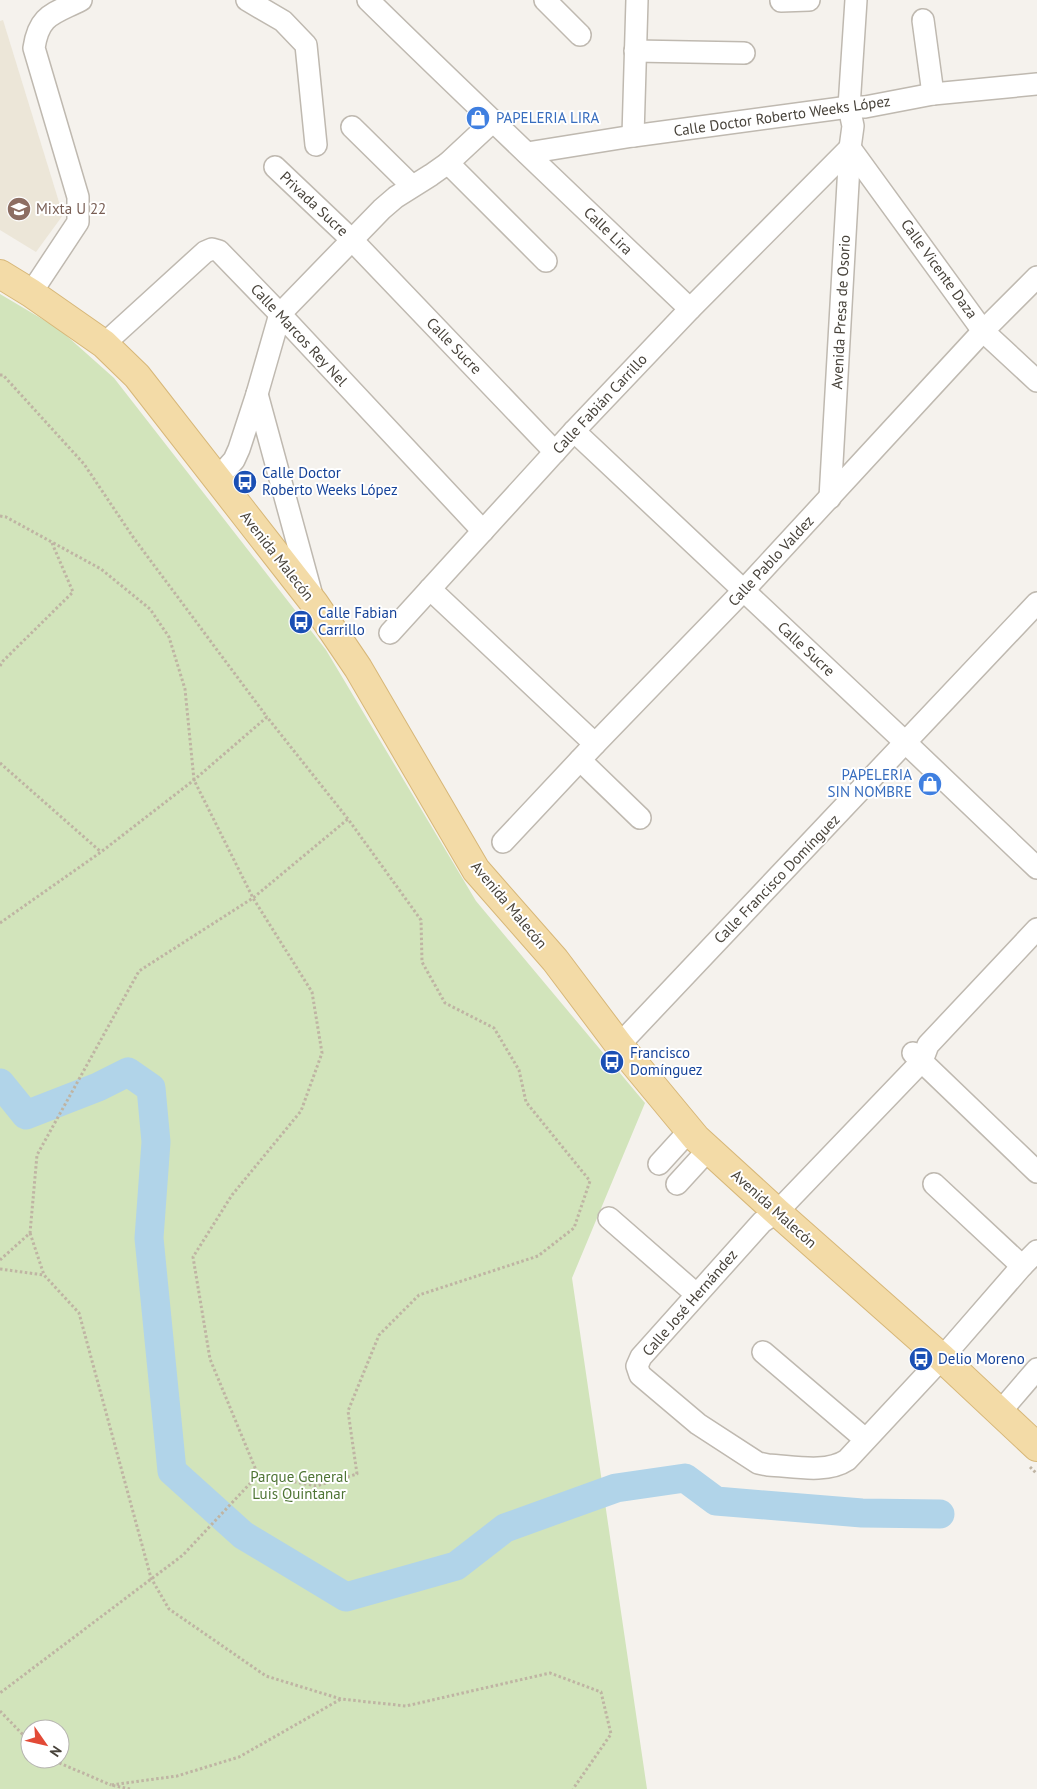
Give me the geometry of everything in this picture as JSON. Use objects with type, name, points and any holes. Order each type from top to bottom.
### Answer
[{"type":"main road","name":"Avenida Malecón","points":[[0,274],[31,293],[104,344],[137,376],[314,603],[358,668],[476,870],[555,960],[619,1045],[690,1130],[769,1213],[942,1358],[1000,1412],[1035,1440]]},
{"type":"street","points":[[31,293],[78,222],[78,197],[34,48],[36,32],[44,20],[81,0]]},
{"type":"street","points":[[247,0],[284,21],[306,45],[316,145]]},
{"type":"street","name":"Calle Lira","points":[[368,0],[492,122],[690,309]]},
{"type":"street","points":[[633,136],[637,0]]},
{"type":"street","points":[[781,1],[809,0]]},
{"type":"street","points":[[848,0],[856,0]]},
{"type":"street","name":"Avenida Presa de Osorio","points":[[856,0],[856,113]]},
{"type":"street","name":"Avenida Presa de Osorio","points":[[830,498],[850,148],[864,74],[870,0]]},
{"type":"street","points":[[548,1],[580,36]]},
{"type":"street","points":[[923,20],[933,94]]},
{"type":"street","points":[[635,51],[744,53]]},
{"type":"street","name":"Calle Doctor Roberto Weeks López","points":[[527,153],[633,136],[856,113],[933,94],[1037,84]]},
{"type":"street","points":[[218,478],[234,460],[257,394],[280,314],[382,209],[412,186],[448,163],[492,122]]},
{"type":"street","points":[[352,127],[412,186]]},
{"type":"street","name":"Calle Fabián Carrillo","points":[[390,633],[554,452],[690,309],[850,148]]},
{"type":"street","name":"Calle Vicente Daza","points":[[850,148],[983,331],[1037,381]]},
{"type":"street","points":[[448,163],[546,261]]},
{"type":"street","name":"Privada Sucre","points":[[275,167],[353,240]]},
{"type":"street","name":"Calle Sucre","points":[[353,240],[554,452]]},
{"type":"street","name":"Calle Marcos Rey Nel","points":[[104,344],[205,252],[212,248],[219,251],[483,531]]},
{"type":"street","name":"Calle Pablo Valdez","points":[[503,842],[744,590],[983,331],[1037,277]]},
{"type":"street","points":[[257,394],[314,603]]},
{"type":"street","name":"Calle Sucre","points":[[574,431],[1037,868]]},
{"type":"street","points":[[430,589],[595,744]]},
{"type":"street","name":"Calle Francisco Domínguez","points":[[619,1045],[1037,604]]},
{"type":"street","points":[[580,760],[640,818]]},
{"type":"street","name":"Calle José Hernández","points":[[865,1439],[847,1460],[839,1466],[828,1468],[758,1463],[698,1424],[640,1375],[637,1366],[641,1357],[769,1213],[1037,930]]},
{"type":"street","points":[[921,1053],[1037,1172]]},
{"type":"street","points":[[659,1164],[690,1130]]},
{"type":"street","points":[[677,1184],[709,1149]]},
{"type":"street","points":[[934,1184],[1022,1266]]},
{"type":"street","points":[[609,1218],[696,1294]]},
{"type":"street","points":[[763,1352],[865,1439],[942,1358],[1037,1250]]},
{"type":"street","points":[[1000,1412],[1037,1369]]},
{"type":"path","points":[[0,375],[3,375],[84,464],[133,537],[267,717],[348,819],[421,920],[422,962],[445,1003],[494,1028],[519,1070],[526,1102],[590,1181],[574,1228],[538,1256],[419,1296],[378,1335],[348,1411],[357,1474],[316,1486],[258,1475]]},
{"type":"path","points":[[0,516],[6,517],[101,569],[150,610],[169,637],[185,689],[194,780],[253,898],[312,992],[322,1053],[301,1111],[232,1195],[193,1257],[210,1359],[258,1475]]},
{"type":"path","points":[[0,666],[73,592],[52,543]]},
{"type":"path","points":[[0,923],[101,852],[194,780],[267,717]]},
{"type":"path","points":[[0,763],[101,852]]},
{"type":"path","points":[[348,819],[253,898],[139,971],[37,1155],[30,1233],[44,1275],[79,1313],[151,1578],[169,1609],[266,1676],[341,1699],[406,1706],[550,1673],[601,1692],[611,1734],[573,1789]]},
{"type":"path","points":[[0,1260],[30,1233]]},
{"type":"path","points":[[0,1269],[44,1275]]},
{"type":"path","points":[[0,1693],[183,1555],[258,1475]]},
{"type":"path","points":[[111,1785],[177,1776],[239,1757],[341,1699]]},
{"type":"path","points":[[0,1711],[20,1732]]},
{"type":"path","points":[[70,1768],[111,1785],[130,1789]]},
{"type":"shaded area","points":[[3,20],[63,215],[36,252],[0,230],[0,21]]},
{"type":"green space","name":"Parque General Luis Quintanar","points":[[0,294],[59,329],[114,378],[326,650],[476,901],[645,1103],[572,1278],[647,1789],[0,1789]]},
{"type":"waterway","points":[[0,1083],[26,1115],[98,1087],[128,1072],[151,1088],[156,1142],[149,1238],[172,1471],[243,1535],[346,1597],[456,1566],[505,1528],[616,1488],[685,1478],[716,1501],[862,1513],[940,1514]]},
{"type":"place","name":"PAPELERIA LIRA","points":[[478,118]]},
{"type":"place","name":"Mixta U 22","points":[[19,209]]},
{"type":"place","name":"Calle Doctor Roberto Weeks López","points":[[245,482]]},
{"type":"place","name":"Calle Fabian Carrillo","points":[[301,622]]},
{"type":"place","name":"PAPELERIA SIN NOMBRE","points":[[930,784]]},
{"type":"place","name":"Francisco Domínguez","points":[[612,1062]]},
{"type":"place","name":"Delio Moreno","points":[[921,1359]]}]
